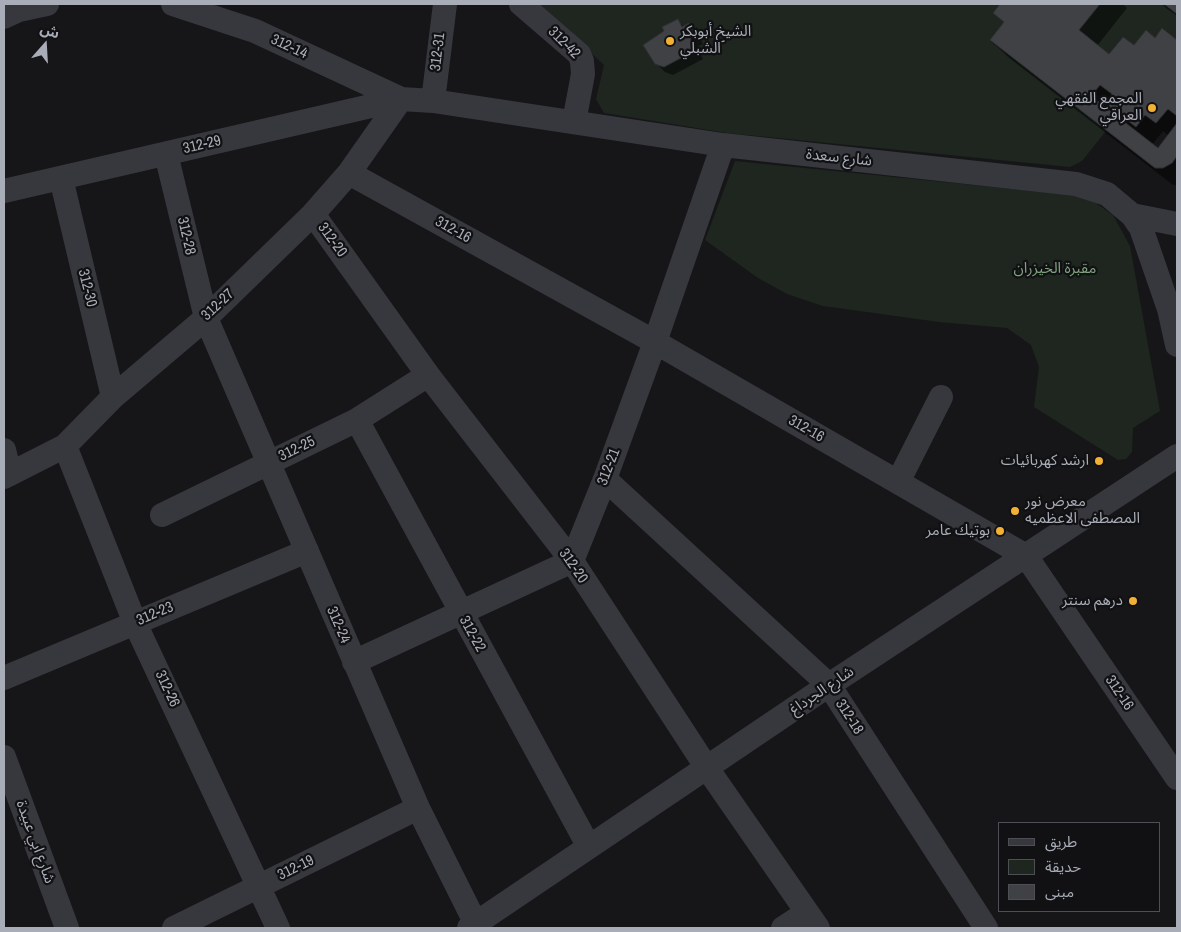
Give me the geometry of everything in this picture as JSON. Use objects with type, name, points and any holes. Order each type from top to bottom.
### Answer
[{"type":"street","points":[[4,17],[19,10],[47,4]]},
{"type":"street","name":"312-14","points":[[173,4],[255,31],[401,99]]},
{"type":"street","name":"312-31","points":[[433,101],[445,4]]},
{"type":"street","name":"312-42","points":[[522,4],[578,54],[582,61],[583,74],[574,122]]},
{"type":"street","name":"شارع سعدة","points":[[401,99],[433,101],[723,145],[1076,184],[1107,194],[1132,215],[1148,243],[1177,345]]},
{"type":"street","name":"312-29","points":[[4,191],[401,99]]},
{"type":"street","name":"312-27","points":[[7,475],[64,446],[113,397],[206,318],[313,214],[349,173],[401,99]]},
{"type":"street","name":"312-21","points":[[572,561],[605,479],[655,342],[723,145]]},
{"type":"street","name":"312-28","points":[[166,154],[206,318]]},
{"type":"street","name":"312-16","points":[[349,173],[655,342],[1026,556],[1177,778]]},
{"type":"street","name":"312-30","points":[[60,178],[113,397]]},
{"type":"street","name":"312-20","points":[[313,214],[428,374],[572,561],[707,768],[812,921]]},
{"type":"street","points":[[1132,215],[1177,224]]},
{"type":"street","name":"312-24","points":[[206,318],[418,808],[474,927]]},
{"type":"street","name":"312-25","points":[[162,515],[357,420],[428,374]]},
{"type":"street","points":[[898,482],[941,397]]},
{"type":"street","name":"312-22","points":[[357,420],[589,847]]},
{"type":"street","name":"312-26","points":[[64,446],[135,623],[260,885],[278,928]]},
{"type":"street","points":[[4,450],[7,475]]},
{"type":"street","name":"شارع الجرداغ","points":[[474,927],[589,847],[1177,456]]},
{"type":"street","name":"312-18","points":[[605,479],[830,686],[986,928]]},
{"type":"street","name":"312-23","points":[[4,678],[306,551]]},
{"type":"street","points":[[354,662],[572,561]]},
{"type":"street","name":"شارع ابي عبيدة","points":[[4,756],[67,928]]},
{"type":"street","name":"312-19","points":[[174,928],[418,808]]},
{"type":"street","points":[[783,928],[812,921]]},
{"type":"green space","points":[[538,4],[1000,4],[993,13],[1004,22],[990,41],[1106,131],[1082,161],[1070,167],[727,133],[604,113],[596,99],[604,65]]},
{"type":"green space","points":[[1100,4],[1164,4],[1177,14],[1177,40],[1163,28],[1155,38],[1146,31],[1134,45],[1122,37],[1109,54],[1079,30]]},
{"type":"green space","name":"مقبرة الخيزران","points":[[735,161],[1073,195],[1096,203],[1113,215],[1130,246],[1160,411],[1133,428],[1132,452],[1126,459],[1118,460],[1034,407],[1039,367],[1031,345],[1007,328],[939,322],[823,306],[787,294],[758,278],[705,240]]},
{"type":"building","points":[[1000,4],[1100,4],[1079,30],[1109,54],[1123,37],[1134,45],[1146,30],[1155,38],[1162,28],[1177,40],[1177,116],[1168,109],[1156,123],[1145,115],[1136,127],[1105,103],[1112,94],[1100,85],[1091,96],[1158,148],[1177,123],[1177,156],[1172,163],[1163,168],[1155,168],[990,40],[1004,22],[993,13]]},
{"type":"building","points":[[1164,4],[1177,4],[1177,14]]},
{"type":"building","name":"الشيخ أبوبكر الشبلي","points":[[678,19],[682,27],[689,23],[695,35],[690,38],[696,50],[664,67],[655,64],[643,45],[664,31],[662,27]]},
{"type":"place","name":"الشيخ أبوبكر الشبلي","points":[[670,41]]},
{"type":"place","name":"المجمع الفقهي العراقي","points":[[1152,108]]},
{"type":"place","name":"ارشد كهربائيات","points":[[1099,461]]},
{"type":"place","name":"معرض نور المصطفى الاعظميه","points":[[1015,511]]},
{"type":"place","name":"بوتيك عامر","points":[[1000,531]]},
{"type":"place","name":"درهم سنتر","points":[[1133,601]]}]
